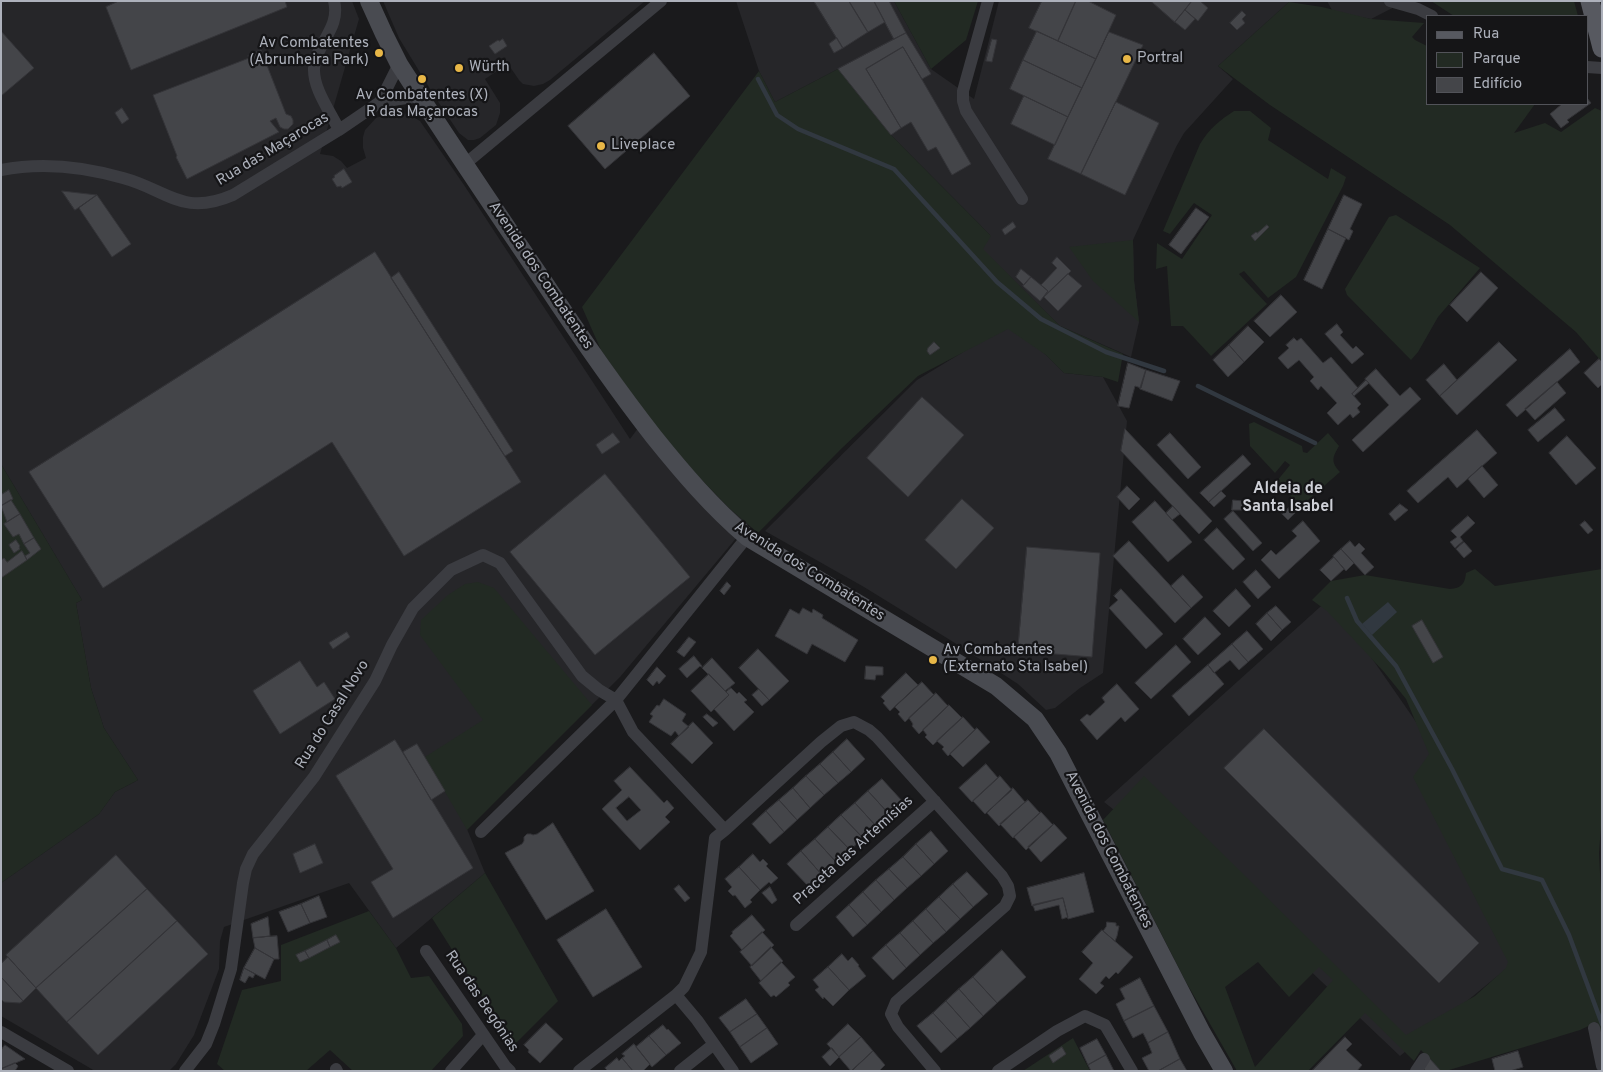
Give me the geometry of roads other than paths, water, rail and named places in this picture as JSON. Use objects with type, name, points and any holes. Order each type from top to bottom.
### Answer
[{"type":"main road","points":[[1591,5],[1602,48]]},
{"type":"street","points":[[334,1],[334,23],[317,56],[314,68],[319,92],[339,130]]},
{"type":"street","name":"Avenida dos Combatentes","points":[[369,1],[399,64],[574,328],[611,381],[703,496],[747,537],[996,686],[1035,719],[1058,753],[1224,1071]]},
{"type":"street","points":[[465,164],[661,1]]},
{"type":"street","points":[[988,1],[963,91],[963,101],[966,111],[1022,199]]},
{"type":"street","points":[[1390,1],[1418,9],[1430,15]]},
{"type":"street","name":"Rua das Maçarocas","points":[[380,102],[399,64]]},
{"type":"street","points":[[1588,67],[1602,68]]},
{"type":"street","name":"Rua das Maçarocas","points":[[1,170],[38,166],[96,172],[126,179],[176,200],[205,204],[233,195],[339,130],[380,102],[420,96]]},
{"type":"street","points":[[481,832],[616,700],[747,537]]},
{"type":"street","name":"Rua do Casal Novo","points":[[185,1071],[206,1044],[228,981],[243,883],[252,854],[314,778],[375,682],[392,645],[413,608],[450,570],[484,555],[500,564],[582,676],[599,690],[616,700]]},
{"type":"street","points":[[616,700],[633,732],[725,830]]},
{"type":"street","points":[[579,1071],[684,987],[701,952],[715,838],[821,742],[841,726],[854,722],[877,737],[1002,876],[1008,886],[1010,896],[1005,906],[896,1002],[892,1014],[898,1027],[935,1071]]},
{"type":"street","name":"Praceta das Artemísias","points":[[796,925],[935,802]]},
{"type":"street","name":"Rua das Begónias","points":[[426,951],[510,1071]]},
{"type":"street","points":[[676,995],[733,1071]]},
{"type":"street","points":[[998,1071],[1057,1031],[1085,1016],[1105,1025],[1132,1071]]},
{"type":"street","points":[[1594,1028],[1602,1066]]},
{"type":"street","points":[[1,1032],[68,1071]]},
{"type":"street","points":[[451,1071],[483,1035]]},
{"type":"street","points":[[680,1071],[714,1044]]},
{"type":"street","points":[[1416,1071],[1424,1059]]},
{"type":"waterway","points":[[758,79],[777,115],[798,129],[894,169],[997,282],[1041,319],[1106,352],[1164,371]]},
{"type":"waterway","points":[[1198,386],[1315,443]]},
{"type":"waterway","points":[[1347,598],[1357,621],[1396,666],[1452,769],[1502,869],[1542,880],[1569,935],[1602,1024]]},
{"type":"place","name":"Av Combatentes (Abrunheira Park)","points":[[379,53]]},
{"type":"place","name":"Portral","points":[[1127,59]]},
{"type":"place","name":"Würth","points":[[459,68]]},
{"type":"place","name":"Av Combatentes (X) R das Maçarocas","points":[[422,79]]},
{"type":"place","name":"Liveplace","points":[[601,146]]},
{"type":"place","name":"Av Combatentes (Externato Sta Isabel)","points":[[933,660]]},
{"type":"district","name":"Aldeia de Santa Isabel","points":[[1288,499]]}]
